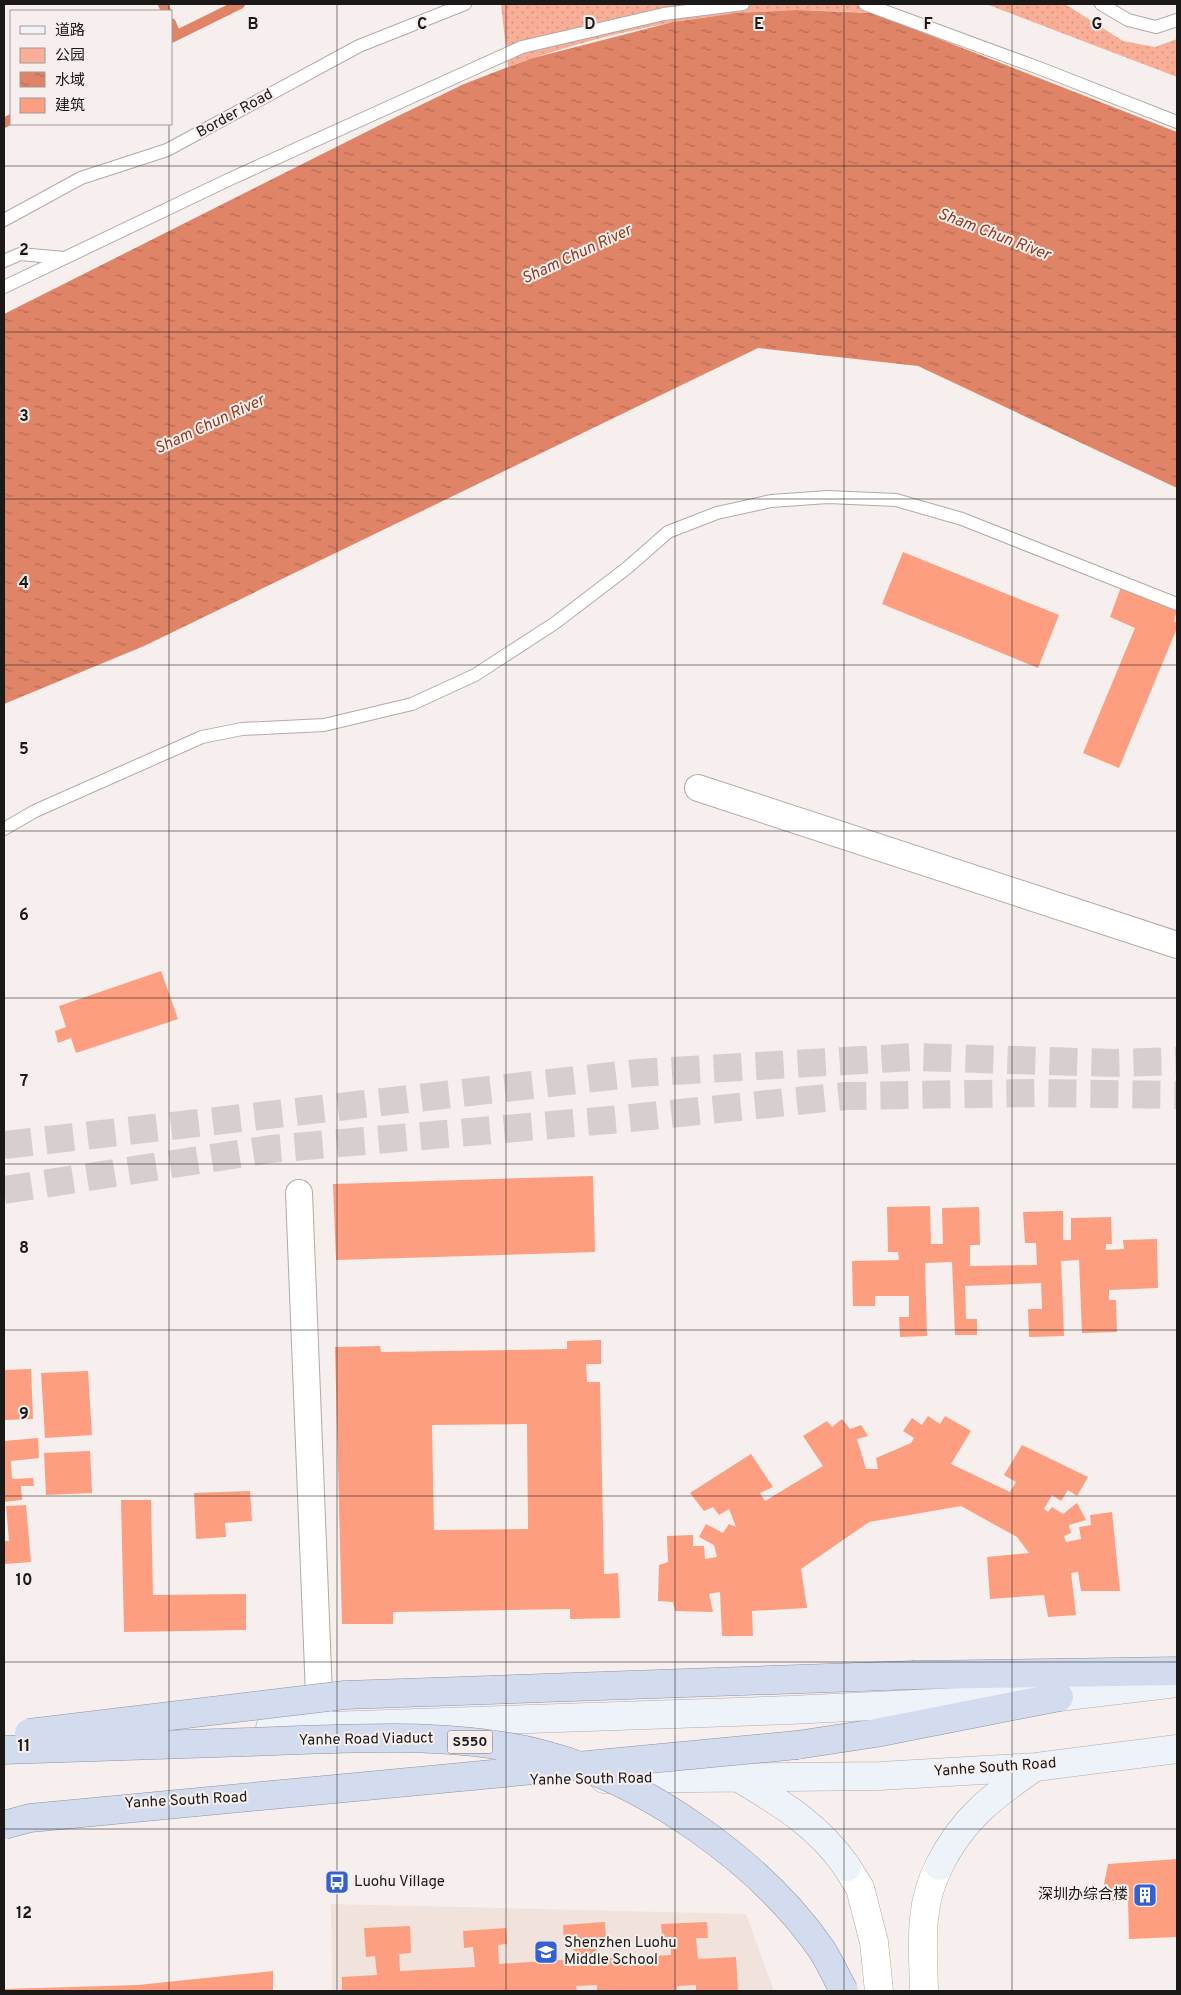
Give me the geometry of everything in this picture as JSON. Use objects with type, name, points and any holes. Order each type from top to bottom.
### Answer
[{"type":"highway","points":[[4,1738],[345,1695],[915,1675],[1177,1671]]},
{"type":"highway","points":[[4,1825],[30,1818],[797,1745],[876,1733],[1059,1697]]},
{"type":"highway","name":"Yanhe Road Viaduct","points":[[4,1750],[376,1738],[444,1739],[543,1754],[591,1771],[633,1789],[675,1814],[717,1843],[758,1877],[792,1913],[822,1950],[844,1991]]},
{"type":"main road","points":[[4,1738],[790,1710],[1059,1697],[1177,1683]]},
{"type":"main road","name":"Yanhe South Road","points":[[4,1811],[551,1780],[880,1776],[1036,1766],[1177,1749]]},
{"type":"main road","points":[[939,1866],[948,1848],[974,1814],[998,1792],[1036,1766]]},
{"type":"main road","points":[[739,1778],[794,1812],[834,1848],[847,1867]]},
{"type":"street","points":[[698,788],[1177,945]]},
{"type":"street","points":[[299,1193],[320,1726]]},
{"type":"street","points":[[924,1991],[922,1926],[930,1884],[939,1866]]},
{"type":"street","points":[[847,1867],[860,1888],[872,1933],[879,1991]]},
{"type":"lane","name":"Border Road","points":[[4,220],[81,178],[167,150],[359,46],[465,4]]},
{"type":"lane","points":[[4,287],[230,179],[522,47],[664,14],[743,4]]},
{"type":"lane","points":[[865,4],[1039,68],[1177,122]]},
{"type":"lane","points":[[1101,4],[1128,20],[1156,27],[1177,20]]},
{"type":"lane","points":[[4,261],[20,254],[65,258]]},
{"type":"lane","points":[[4,829],[35,811],[202,737],[242,729],[324,725],[412,704],[476,675],[555,623],[627,568],[668,532],[717,513],[771,501],[828,497],[896,500],[962,520],[1177,604]]},
{"type":"shaded area","name":"Shenzhen Luohu Middle School","points":[[331,1904],[746,1914],[774,1991],[332,1991]]},
{"type":"green space","points":[[501,4],[885,4],[903,25],[866,12],[788,11],[707,17],[626,32],[586,42],[508,67]]},
{"type":"green space","points":[[986,4],[1065,4],[1123,41],[1155,47],[1177,39],[1177,77]]},
{"type":"water","name":"Sham Chun River","points":[[797,10],[873,13],[1177,132],[1177,488],[918,366],[758,348],[144,646],[4,704],[4,314],[396,117],[464,84],[508,67],[533,58],[673,22],[737,13]]},
{"type":"building","points":[[903,552],[1059,615],[1038,668],[882,604]]},
{"type":"building","points":[[1121,587],[1177,610],[1174,621],[1177,623],[1177,628],[1119,768],[1083,753],[1135,628],[1110,617]]},
{"type":"building","points":[[161,971],[178,1019],[76,1053],[71,1038],[58,1043],[55,1031],[66,1027],[59,1006]]},
{"type":"building","points":[[593,1176],[595,1252],[336,1260],[333,1184]]},
{"type":"building","points":[[930,1206],[931,1244],[943,1244],[942,1208],[979,1207],[980,1245],[970,1245],[970,1266],[1037,1265],[1036,1243],[1025,1243],[1023,1212],[1063,1211],[1063,1240],[1071,1240],[1071,1218],[1111,1217],[1112,1244],[1106,1244],[1106,1250],[1124,1249],[1123,1240],[1157,1239],[1158,1288],[1109,1290],[1109,1300],[1116,1300],[1117,1332],[1082,1333],[1079,1260],[1061,1261],[1064,1336],[1029,1337],[1028,1309],[1042,1309],[1041,1283],[965,1286],[966,1319],[977,1319],[977,1335],[955,1335],[952,1262],[925,1263],[927,1336],[900,1337],[899,1317],[909,1317],[909,1296],[875,1296],[875,1306],[853,1306],[852,1261],[899,1260],[898,1252],[888,1252],[887,1207]]},
{"type":"building","points":[[601,1340],[601,1364],[586,1364],[587,1382],[600,1382],[604,1574],[618,1573],[620,1618],[570,1619],[570,1609],[393,1612],[393,1624],[342,1624],[335,1347],[380,1346],[381,1352],[567,1349],[567,1341]],"holes":[[[527,1424],[528,1529],[434,1530],[432,1425]]]},
{"type":"building","points":[[31,1369],[33,1419],[4,1420],[4,1370]]},
{"type":"building","points":[[88,1371],[92,1435],[45,1438],[41,1373]]},
{"type":"building","points":[[928,1416],[940,1424],[945,1416],[971,1431],[951,1464],[1010,1492],[1016,1482],[1004,1475],[1022,1445],[1088,1477],[1077,1496],[1068,1490],[1061,1501],[1052,1495],[1044,1509],[1048,1512],[1052,1507],[1063,1514],[1077,1503],[1086,1520],[1069,1525],[1071,1533],[1064,1536],[1066,1542],[1081,1539],[1079,1527],[1091,1525],[1090,1515],[1112,1512],[1120,1591],[1081,1591],[1078,1572],[1071,1573],[1076,1615],[1048,1617],[1044,1595],[990,1599],[987,1557],[1029,1553],[1017,1537],[961,1506],[869,1522],[801,1569],[807,1608],[752,1611],[753,1636],[722,1636],[720,1592],[709,1594],[713,1612],[675,1611],[673,1602],[658,1601],[659,1565],[668,1562],[667,1536],[693,1535],[693,1546],[704,1546],[705,1559],[717,1557],[714,1545],[699,1537],[706,1524],[723,1533],[729,1524],[736,1527],[729,1509],[719,1515],[713,1507],[704,1511],[690,1493],[751,1454],[773,1487],[760,1493],[765,1501],[823,1466],[803,1436],[827,1421],[832,1427],[842,1419],[850,1429],[861,1425],[868,1436],[857,1439],[866,1469],[878,1469],[876,1458],[911,1443],[914,1438],[903,1431],[912,1418],[922,1425]]},
{"type":"building","points":[[38,1438],[39,1458],[11,1461],[12,1479],[33,1478],[34,1486],[21,1486],[22,1500],[4,1502],[4,1441]]},
{"type":"building","points":[[90,1451],[92,1493],[46,1495],[44,1453]]},
{"type":"building","points":[[250,1491],[252,1521],[225,1523],[226,1537],[196,1539],[194,1493]]},
{"type":"building","points":[[121,1500],[151,1500],[153,1595],[246,1594],[246,1630],[124,1632]]},
{"type":"building","points":[[26,1505],[31,1562],[4,1564],[4,1541],[9,1541],[6,1506]]},
{"type":"building","name":"深圳办综合楼","points":[[1177,1859],[1177,1937],[1129,1939],[1128,1900],[1112,1901],[1112,1890],[1103,1889],[1108,1864]]},
{"type":"building","points":[[605,1922],[606,1938],[596,1939],[597,1959],[671,1955],[671,1937],[662,1938],[661,1924],[707,1922],[708,1938],[696,1938],[698,1959],[736,1957],[738,1991],[696,1991],[696,1985],[677,1986],[677,1991],[597,1991],[597,1985],[576,1986],[577,1991],[342,1991],[342,1977],[377,1975],[375,1956],[366,1957],[364,1928],[410,1926],[411,1953],[399,1954],[400,1971],[475,1967],[473,1947],[464,1948],[463,1931],[506,1928],[507,1944],[498,1945],[499,1964],[574,1959],[573,1940],[564,1941],[563,1925]]},
{"type":"building","points":[[273,1971],[273,1991],[4,1991],[4,1989],[138,1985]]},
{"type":"waterway","points":[[163,4],[166,10]]},
{"type":"waterway","points":[[172,38],[240,4]]},
{"type":"waterway","points":[[172,25],[176,35]]},
{"type":"waterway","points":[[4,123],[10,120]]},
{"type":"tunnel","points":[[4,1145],[638,1073],[914,1057],[1114,1063],[1177,1061]]},
{"type":"tunnel","points":[[4,1190],[271,1149],[621,1119],[846,1096],[1036,1093],[1177,1095]]},
{"type":"place","name":"Luohu Village","points":[[337,1882]]},
{"type":"place","name":"深圳办综合楼","points":[[1145,1895]]},
{"type":"place","name":"Shenzhen Luohu Middle School","points":[[546,1952]]}]
